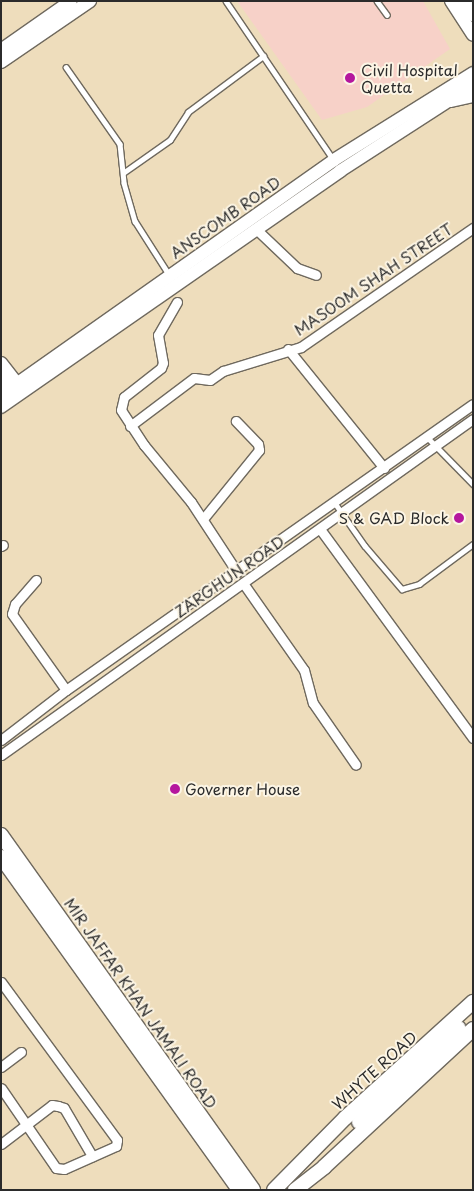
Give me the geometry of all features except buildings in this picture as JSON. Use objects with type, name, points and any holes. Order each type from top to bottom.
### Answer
[{"type":"main road","name":"MIR JAFFAR KHAN JAMALI ROAD","points":[[1,835],[253,1190]]},
{"type":"main road","name":"MIR JAFFAR KHAN JAMALI ROAD","points":[[1,857],[239,1190]]},
{"type":"main road","name":"WHYTE ROAD","points":[[274,1190],[345,1118],[473,1002]]},
{"type":"main road","points":[[311,1176],[330,1149],[473,1014]]},
{"type":"main road","points":[[295,1190],[473,1028]]},
{"type":"main road","name":"WHYTE ROAD","points":[[300,1165],[330,1149]]},
{"type":"street","points":[[1,50],[71,1]]},
{"type":"street","points":[[1,62],[90,1]]},
{"type":"street","points":[[451,1],[473,35]]},
{"type":"street","points":[[467,5],[473,15]]},
{"type":"street","points":[[459,78],[473,61]]},
{"type":"street","name":"ANSCOMB ROAD","points":[[1,407],[13,392],[337,166],[459,78],[473,73]]},
{"type":"street","name":"ANSCOMB ROAD","points":[[174,280],[256,229],[337,166],[473,85]]},
{"type":"street","points":[[443,102],[473,96]]},
{"type":"street","name":"MASOOM SHAH STREET","points":[[130,426],[194,378],[210,380],[223,371],[288,349],[301,347],[473,228]]},
{"type":"street","points":[[256,229],[297,268],[316,275]]},
{"type":"street","points":[[177,302],[158,335],[163,363],[161,368],[124,396],[120,404],[130,426],[203,519],[237,572]]},
{"type":"street","points":[[288,349],[384,468]]},
{"type":"street","points":[[1,363],[13,392]]},
{"type":"street","points":[[1,380],[13,392]]},
{"type":"street","name":"ZARGHUN ROAD","points":[[1,740],[66,690],[237,572],[473,404]]},
{"type":"street","name":"ZARGHUN ROAD","points":[[1,755],[473,419]]},
{"type":"street","points":[[203,519],[259,450],[258,444],[236,421]]},
{"type":"street","points":[[320,529],[473,738]]},
{"type":"street","points":[[36,580],[14,604],[12,614],[66,690]]},
{"type":"street","points":[[243,583],[304,670],[313,703],[356,765]]},
{"type":"street","points":[[1,982],[117,1140],[114,1148],[64,1169],[56,1168],[1,1088]]},
{"type":"street","points":[[1,1067],[21,1052]]},
{"type":"street","points":[[1,1144],[52,1105],[64,1108],[92,1156]]},
{"type":"lane","points":[[226,1],[337,166]]},
{"type":"lane","points":[[377,1],[387,15]]},
{"type":"lane","points":[[123,173],[170,140],[188,112],[263,56]]},
{"type":"lane","points":[[66,67],[120,144],[123,173],[135,221],[174,280]]},
{"type":"lane","points":[[427,437],[434,447],[473,484]]},
{"type":"lane","points":[[335,503],[365,546],[402,589],[419,584],[473,544]]},
{"type":"shaded area","name":"Civil Hospital Quetta","points":[[237,1],[423,1],[450,49],[367,107],[322,120]]},
{"type":"place","name":"Civil Hospital Quetta","points":[[350,78]]},
{"type":"place","name":"S & GAD Block","points":[[459,518]]},
{"type":"place","name":"Governer House","points":[[175,789]]}]
